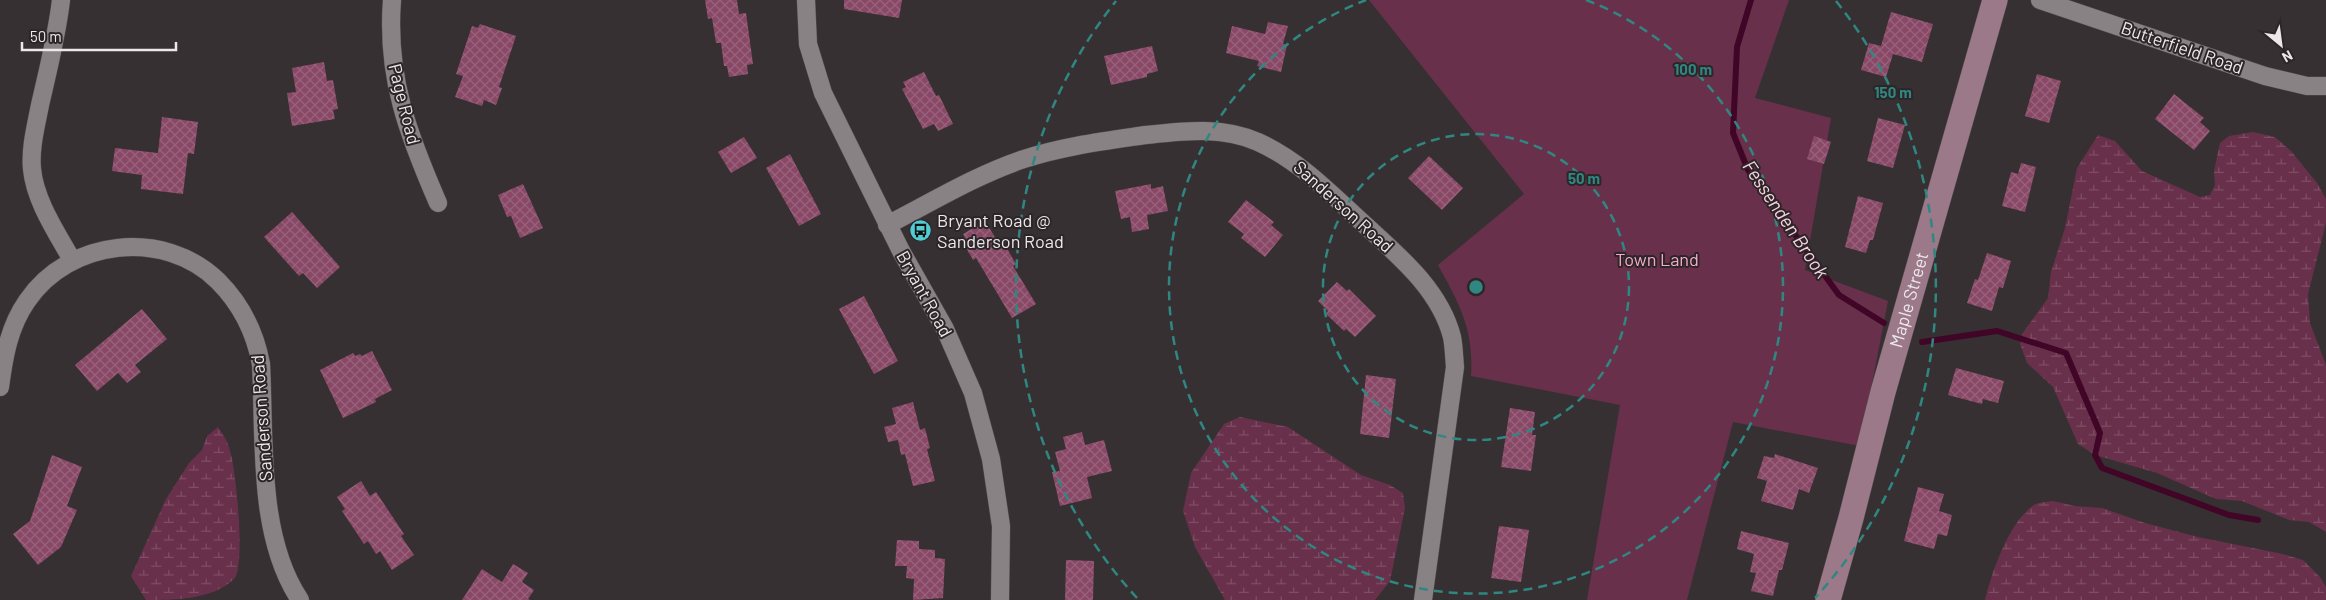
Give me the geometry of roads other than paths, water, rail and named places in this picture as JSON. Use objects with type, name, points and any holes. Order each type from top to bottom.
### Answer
[{"type":"main road","name":"Maple Street","points":[[1828,600],[1852,518],[1883,392],[1995,0]]},
{"type":"street","points":[[61,0],[59,22],[35,128],[32,170],[38,193],[72,260]]},
{"type":"street","name":"Page Road","points":[[392,0],[390,38],[402,107],[411,141],[438,203]]},
{"type":"street","name":"Bryant Road","points":[[806,0],[808,44],[823,93],[887,225],[945,330],[973,393],[991,459],[1001,526],[1000,600]]},
{"type":"street","name":"Butterfield Road","points":[[2040,0],[2265,76],[2307,86],[2326,86]]},
{"type":"street","name":"Sanderson Road","points":[[887,225],[993,172],[1023,160],[1089,143],[1184,131],[1209,130],[1256,141],[1299,165],[1403,260],[1418,277],[1444,314],[1452,338],[1455,367],[1423,600]]},
{"type":"street","name":"Sanderson Road","points":[[0,387],[9,338],[16,319],[27,300],[41,284],[72,260],[112,248],[152,249],[171,253],[202,268],[218,280],[242,310],[258,347],[261,364],[266,481],[272,538],[286,575],[300,600]]},
{"type":"waterway","name":"Fessenden Brook","points":[[1751,0],[1737,47],[1733,133],[1748,170],[1839,295],[1884,323]]},
{"type":"waterway","name":"Fessenden Brook","points":[[1922,342],[1997,331],[2066,353],[2100,433],[2095,455],[2102,468],[2229,515],[2258,520]]},
{"type":"place","name":"Bryant Road @ Sanderson Road","points":[[921,231]]},
{"type":"park label","name":"Town Land","points":[[1657,260]]}]
